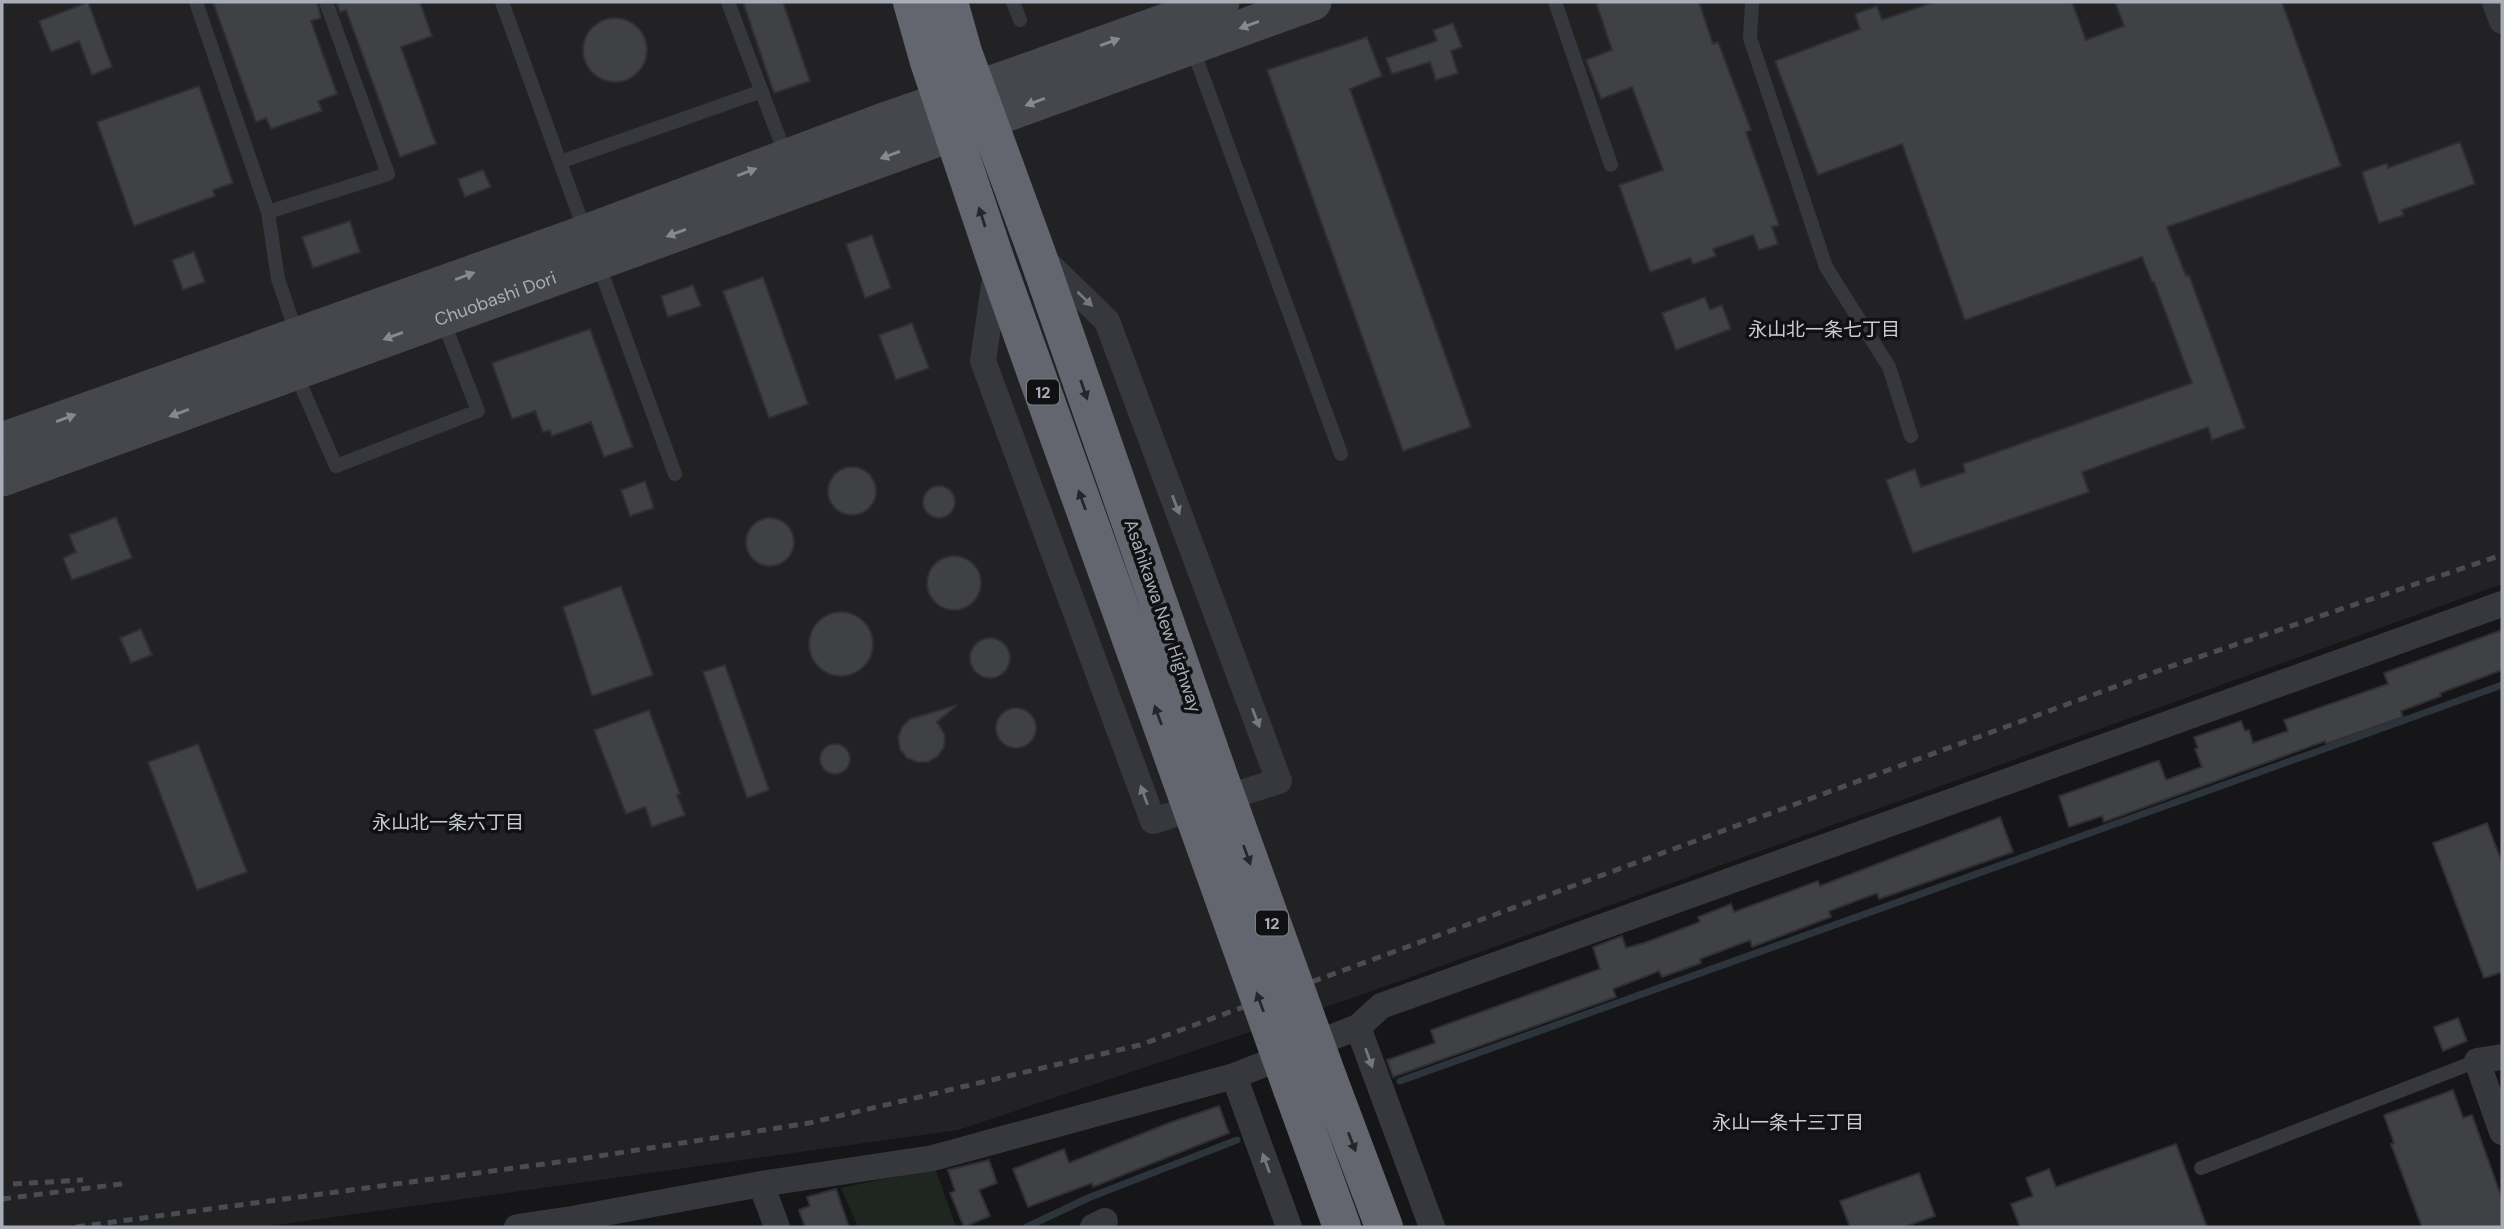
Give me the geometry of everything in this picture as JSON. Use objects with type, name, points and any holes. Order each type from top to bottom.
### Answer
[{"type":"highway","name":"Asahikawa New Highway","points":[[912,2],[1036,251],[1198,773],[1292,1089],[1342,1227]]},
{"type":"highway","name":"Asahikawa New Highway","points":[[949,2],[965,110],[997,264],[1198,773],[1328,1078],[1384,1227]]},
{"type":"main road","points":[[965,110],[1221,2]]},
{"type":"main road","points":[[965,110],[1191,46],[1313,2]]},
{"type":"main road","name":"Chuobashi Dori","points":[[2,478],[296,353],[442,318],[787,157],[965,110]]},
{"type":"main road","name":"Chuobashi Dori","points":[[2,441],[296,353],[965,110]]},
{"type":"street","points":[[2495,2],[2502,21]]},
{"type":"street","points":[[997,264],[983,361],[1153,821],[1279,781],[1107,321],[1036,251]]},
{"type":"street","points":[[517,1227],[573,1223],[761,1184],[933,1158],[1234,1076],[1358,1027],[1381,1006],[2502,604]]},
{"type":"street","points":[[1358,1027],[1432,1227]]},
{"type":"street","points":[[2490,1059],[2502,1132]]},
{"type":"street","points":[[1234,1076],[1289,1227]]},
{"type":"street","points":[[761,1184],[776,1227]]},
{"type":"lane","points":[[196,2],[268,212],[278,279],[296,353],[336,466],[478,411],[442,318]]},
{"type":"lane","points":[[268,212],[388,174],[326,2]]},
{"type":"lane","points":[[502,2],[674,474]]},
{"type":"lane","points":[[729,2],[787,157]]},
{"type":"lane","points":[[1013,2],[1020,20]]},
{"type":"lane","points":[[1555,2],[1611,165]]},
{"type":"lane","points":[[1752,2],[1750,38],[1826,267],[1889,368],[1911,436]]},
{"type":"lane","points":[[1191,46],[1341,454]]},
{"type":"lane","points":[[560,162],[762,91]]},
{"type":"lane","points":[[2201,1168],[2490,1059]]},
{"type":"shaded area","points":[[2,2],[2502,2],[2502,584],[1355,997],[958,1130],[262,1227],[2,1227]]},
{"type":"shaded area","points":[[935,1168],[956,1227],[858,1227],[841,1188]]},
{"type":"building","points":[[88,2],[112,67],[92,75],[79,41],[51,52],[39,21]]},
{"type":"building","points":[[213,2],[317,2],[321,18],[311,21],[337,94],[318,101],[322,111],[271,129],[266,118],[256,122]]},
{"type":"building","points":[[336,2],[420,2],[432,36],[401,47],[436,144],[400,157],[346,10],[340,12]]},
{"type":"building","points":[[743,2],[783,2],[810,81],[774,93]]},
{"type":"building","points":[[1596,2],[1699,2],[1713,44],[1718,42],[1751,130],[1746,132],[1779,225],[1772,227],[1778,244],[1759,250],[1753,235],[1713,249],[1716,256],[1693,264],[1690,258],[1650,272],[1619,185],[1663,170],[1632,87],[1601,99],[1586,60],[1612,50]]},
{"type":"building","points":[[1934,2],[2072,2],[2086,40],[2124,26],[2115,2],[2282,2],[2341,166],[2167,227],[2186,276],[2189,275],[2245,428],[2212,440],[2208,427],[2082,472],[2089,492],[1913,553],[1886,480],[1915,469],[1921,487],[1965,472],[1963,464],[2192,383],[2142,257],[1965,320],[1902,144],[1818,175],[1775,61],[1860,29],[1855,14],[1877,6],[1882,20]]},
{"type":"building","points":[[615,18],[638,27],[647,50],[638,73],[615,82],[592,73],[583,50],[592,27]]},
{"type":"building","points":[[1453,23],[1462,47],[1451,51],[1458,73],[1436,80],[1430,62],[1392,74],[1386,58],[1437,41],[1433,30]]},
{"type":"building","points":[[1367,37],[1382,76],[1350,89],[1471,427],[1403,451],[1267,70]]},
{"type":"building","points":[[199,86],[233,183],[213,190],[215,196],[134,226],[97,122]]},
{"type":"building","points":[[2460,142],[2475,184],[2402,210],[2404,215],[2379,223],[2362,172],[2387,163],[2388,168]]},
{"type":"building","points":[[483,170],[491,187],[465,197],[458,179]]},
{"type":"building","points":[[350,221],[360,252],[313,268],[302,237]]},
{"type":"building","points":[[872,235],[891,288],[865,298],[846,244]]},
{"type":"building","points":[[194,252],[205,282],[183,290],[172,260]]},
{"type":"building","points":[[763,277],[808,404],[769,418],[723,291]]},
{"type":"building","points":[[693,285],[701,306],[668,317],[661,296]]},
{"type":"building","points":[[1705,297],[1710,310],[1722,305],[1731,329],[1676,350],[1662,313]]},
{"type":"building","points":[[912,323],[929,368],[896,380],[879,335]]},
{"type":"building","points":[[590,329],[633,447],[604,457],[591,422],[552,436],[550,430],[543,432],[535,411],[512,419],[492,363]]},
{"type":"building","points":[[852,467],[869,474],[876,491],[869,508],[852,515],[835,508],[828,491],[835,474]]},
{"type":"building","points":[[645,481],[654,508],[630,516],[621,490]]},
{"type":"building","points":[[939,486],[951,490],[955,502],[951,514],[939,518],[927,514],[923,502],[927,490]]},
{"type":"building","points":[[116,517],[132,558],[72,580],[63,558],[76,552],[69,535]]},
{"type":"building","points":[[770,518],[787,525],[794,542],[787,559],[770,566],[753,559],[746,542],[753,525]]},
{"type":"building","points":[[959,556],[969,560],[977,568],[981,583],[977,598],[969,606],[949,610],[939,606],[931,598],[927,578],[931,568],[939,560]]},
{"type":"building","points":[[621,586],[653,675],[592,696],[563,607]]},
{"type":"building","points":[[841,612],[864,621],[873,644],[864,667],[841,676],[818,667],[809,644],[818,621]]},
{"type":"building","points":[[141,629],[152,655],[131,663],[120,638]]},
{"type":"building","points":[[2502,630],[2502,670],[2401,711],[2403,717],[2326,744],[2325,741],[2104,822],[2102,816],[2069,827],[2059,796],[2154,762],[2159,761],[2166,780],[2202,767],[2195,749],[2198,748],[2194,737],[2241,721],[2245,731],[2249,730],[2253,743],[2288,731],[2284,720],[2388,684],[2384,673]]},
{"type":"building","points":[[990,638],[998,639],[1004,644],[1009,650],[1009,666],[1004,672],[998,677],[990,678],[982,677],[976,672],[971,666],[970,658],[971,650],[976,644],[982,639]]},
{"type":"building","points":[[725,665],[769,790],[747,798],[703,672]]},
{"type":"building","points":[[957,705],[937,722],[945,735],[944,747],[938,756],[928,762],[907,758],[900,749],[898,737],[902,727],[910,719]]},
{"type":"building","points":[[1016,708],[1024,709],[1030,714],[1035,720],[1035,736],[1030,742],[1024,747],[1016,748],[1008,747],[1002,742],[997,736],[996,728],[997,720],[1002,714],[1008,709]]},
{"type":"building","points":[[649,710],[685,815],[652,827],[645,807],[626,814],[594,730]]},
{"type":"building","points":[[198,744],[247,872],[197,890],[148,762]]},
{"type":"building","points":[[835,744],[841,745],[849,753],[849,765],[841,773],[835,774],[829,773],[821,765],[820,759],[821,753],[829,745]]},
{"type":"building","points":[[2000,817],[2013,852],[1879,899],[1877,893],[1829,911],[1831,917],[1752,947],[1750,940],[1700,959],[1701,963],[1662,977],[1659,971],[1613,989],[1616,997],[1393,1077],[1387,1060],[1435,1043],[1431,1030],[1600,969],[1593,947],[1622,936],[1626,948],[1644,943],[1700,922],[1698,917],[1731,904],[1734,912],[1818,881],[1820,886]]},
{"type":"building","points":[[2487,823],[2502,863],[2502,972],[2484,978],[2433,843]]},
{"type":"building","points":[[2458,1018],[2467,1041],[2443,1051],[2434,1027]]},
{"type":"building","points":[[2453,1090],[2463,1118],[2472,1115],[2502,1199],[2502,1227],[2422,1227],[2391,1144],[2394,1143],[2384,1115]]},
{"type":"building","points":[[1219,1106],[1229,1133],[1093,1187],[1092,1183],[1028,1207],[1013,1169],[1064,1149],[1069,1163]]},
{"type":"building","points":[[2176,1144],[2207,1227],[2020,1227],[2011,1204],[2033,1196],[2026,1178],[2049,1169],[2056,1187]]},
{"type":"building","points":[[989,1160],[997,1183],[979,1190],[990,1216],[964,1227],[950,1193],[955,1191],[948,1170]]},
{"type":"building","points":[[1919,1173],[1935,1216],[1904,1227],[1850,1227],[1840,1201]]},
{"type":"building","points":[[836,1189],[849,1227],[805,1227],[799,1210],[810,1206],[807,1197]]},
{"type":"waterway","points":[[1400,1081],[2502,685]]},
{"type":"waterway","points":[[1027,1227],[1088,1198],[1237,1140]]},
{"type":"railway","points":[[76,1227],[574,1160],[809,1123],[1140,1045],[2166,668],[2502,555]]},
{"type":"railway","points":[[13,1184],[83,1180]]},
{"type":"railway","points":[[2,1199],[129,1183]]},
{"type":"district","name":"永山北一条七丁目","points":[[1824,329]]},
{"type":"district","name":"永山北一条六丁目","points":[[448,822]]},
{"type":"district","name":"永山一条十三丁目","points":[[1788,1122]]}]
